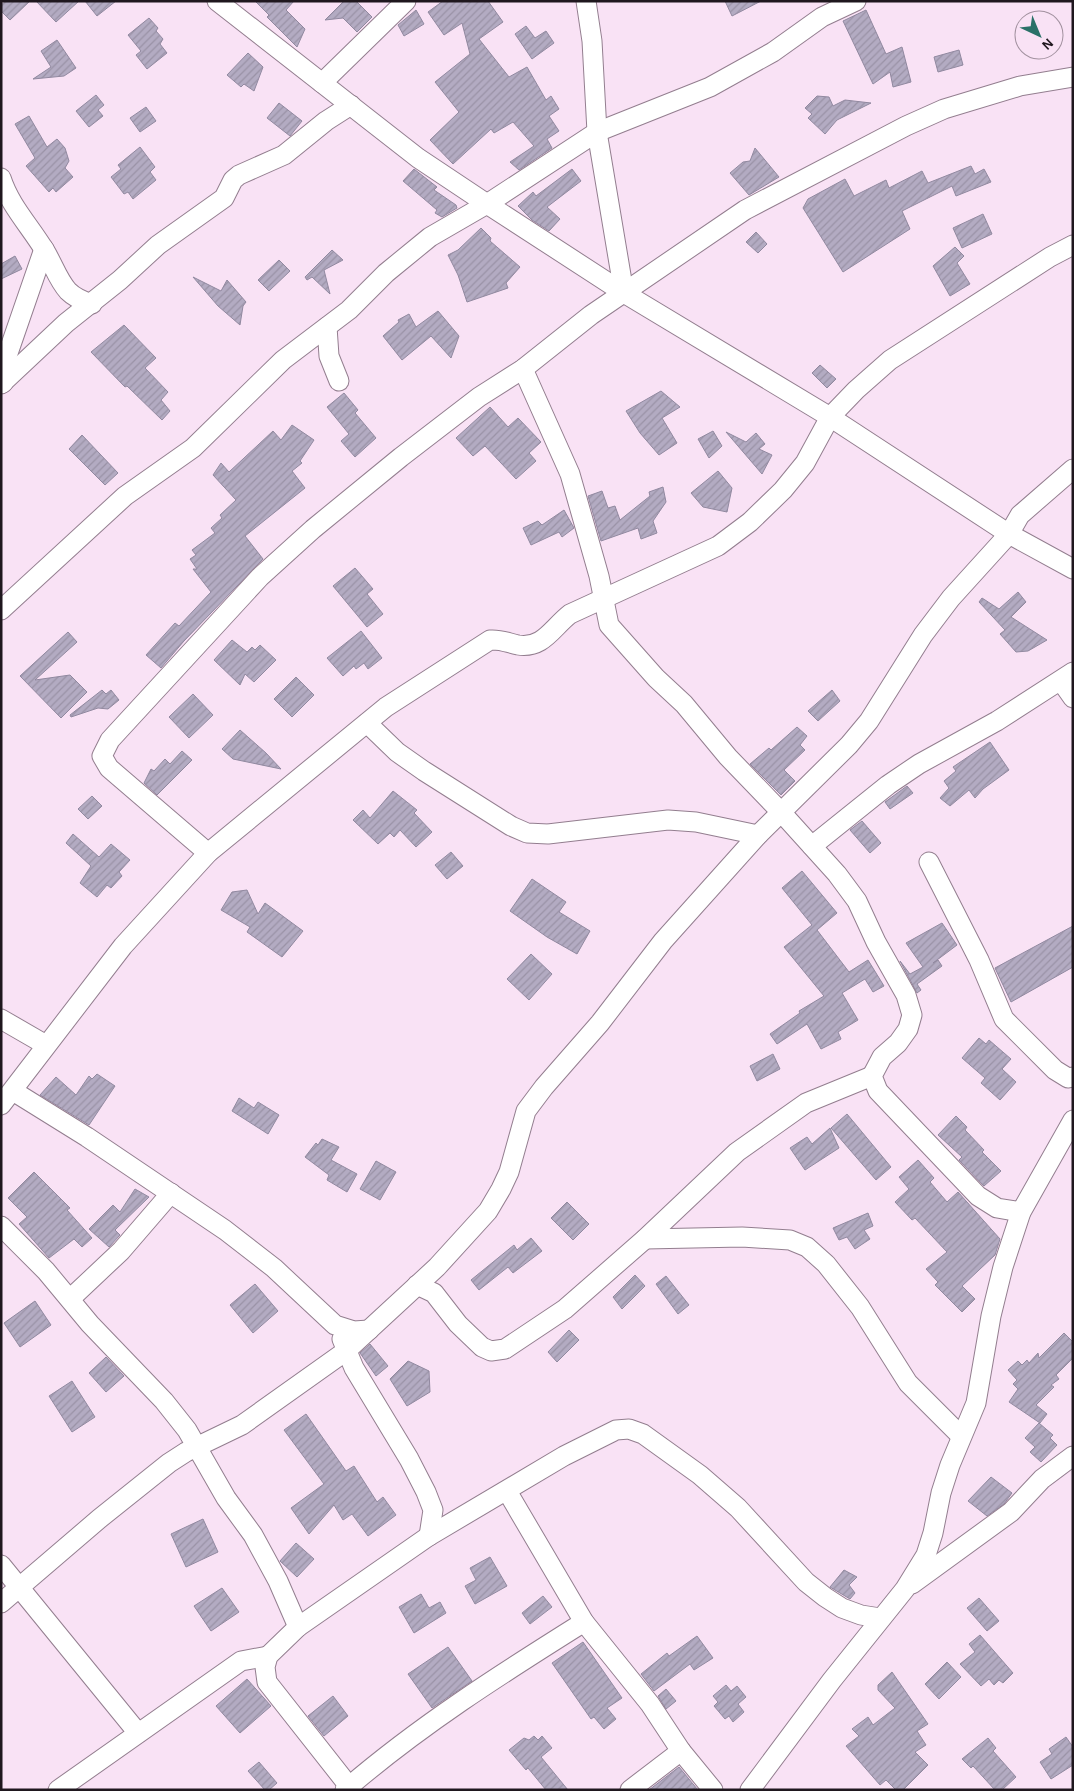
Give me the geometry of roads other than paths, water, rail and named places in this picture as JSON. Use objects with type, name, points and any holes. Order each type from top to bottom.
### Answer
[{"type":"street","points":[[217,1],[418,158],[487,204],[624,293],[830,418],[1009,534],[1073,569]]},
{"type":"street","points":[[322,83],[406,1]]},
{"type":"street","points":[[586,1],[592,41],[597,132],[624,293]]},
{"type":"street","points":[[1,610],[125,496],[193,448],[283,360],[327,328],[430,237],[487,204],[597,132],[710,87],[773,52],[822,17],[856,1]]},
{"type":"street","points":[[208,853],[109,768],[102,756],[110,740],[260,577],[312,529],[479,397],[523,369],[592,315],[745,210],[906,126],[944,109],[1020,86],[1073,77]]},
{"type":"street","points":[[2,384],[66,323],[92,304],[158,245],[224,198],[233,180],[239,175],[284,155],[326,121],[351,105]]},
{"type":"street","points":[[2,186],[23,221],[44,249],[69,292],[77,299],[92,304]]},
{"type":"street","points":[[429,1536],[434,1510],[426,1492],[409,1458],[354,1368],[335,1325],[274,1268],[225,1230],[171,1193],[7,1098],[123,946],[208,853],[386,706],[490,640],[501,639],[517,645],[534,646],[570,614],[718,546],[750,522],[783,490],[805,463],[830,418],[856,390],[890,360],[1050,257],[1073,245]]},
{"type":"street","points":[[2,384],[5,362],[44,249]]},
{"type":"street","points":[[327,328],[330,360],[339,381]]},
{"type":"street","points":[[418,1285],[434,1292],[458,1324],[482,1347],[491,1351],[505,1349],[565,1309],[644,1239],[737,1152],[806,1103],[872,1076],[882,1057],[898,1042],[908,1029],[912,1015],[906,995],[876,942],[857,901],[837,874],[782,812],[728,757],[684,704],[609,625],[570,474],[523,369]]},
{"type":"street","points":[[1,1603],[99,1519],[177,1458],[242,1425],[346,1351],[418,1285],[488,1211],[509,1172],[526,1111],[530,1105],[600,1023],[663,941],[758,835],[849,745],[869,721],[924,635],[951,598],[1009,534],[1020,516],[1073,468]]},
{"type":"street","points":[[812,846],[903,774],[997,721],[1067,676],[1073,698]]},
{"type":"street","points":[[367,723],[397,752],[424,771],[511,826],[527,833],[548,834],[668,820],[696,822],[758,835]]},
{"type":"street","points":[[929,862],[979,960],[1004,1019],[1055,1070],[1068,1078],[1073,1077]]},
{"type":"street","points":[[1,1019],[46,1045]]},
{"type":"street","points":[[872,1076],[878,1091],[978,1196],[997,1208],[1021,1212]]},
{"type":"street","points":[[750,1790],[880,1618],[905,1588],[926,1555],[934,1533],[941,1493],[961,1436],[976,1403],[991,1316],[1003,1267],[1021,1212],[1073,1120]]},
{"type":"street","points":[[70,1299],[121,1252],[171,1193]]},
{"type":"street","points":[[1,1226],[46,1270],[70,1299],[164,1401],[199,1448],[278,1581],[298,1627]]},
{"type":"street","points":[[644,1239],[742,1237],[790,1240],[807,1247],[826,1264],[860,1307],[908,1383],[961,1436]]},
{"type":"street","points":[[335,1325],[354,1331],[369,1330]]},
{"type":"street","points":[[584,1622],[415,1732],[349,1788],[267,1682],[265,1667],[268,1656],[298,1627],[429,1536],[564,1456],[616,1430],[629,1429],[643,1434],[700,1475],[738,1508],[806,1582],[825,1597],[842,1608],[861,1615],[880,1618]]},
{"type":"street","points":[[905,1588],[1010,1512],[1042,1479],[1073,1456]]},
{"type":"street","points":[[507,1491],[584,1622],[650,1704],[681,1751],[713,1790]]},
{"type":"street","points":[[1,1565],[138,1734]]},
{"type":"street","points":[[58,1790],[241,1661],[268,1656]]},
{"type":"street","points":[[630,1790],[681,1751]]}]
